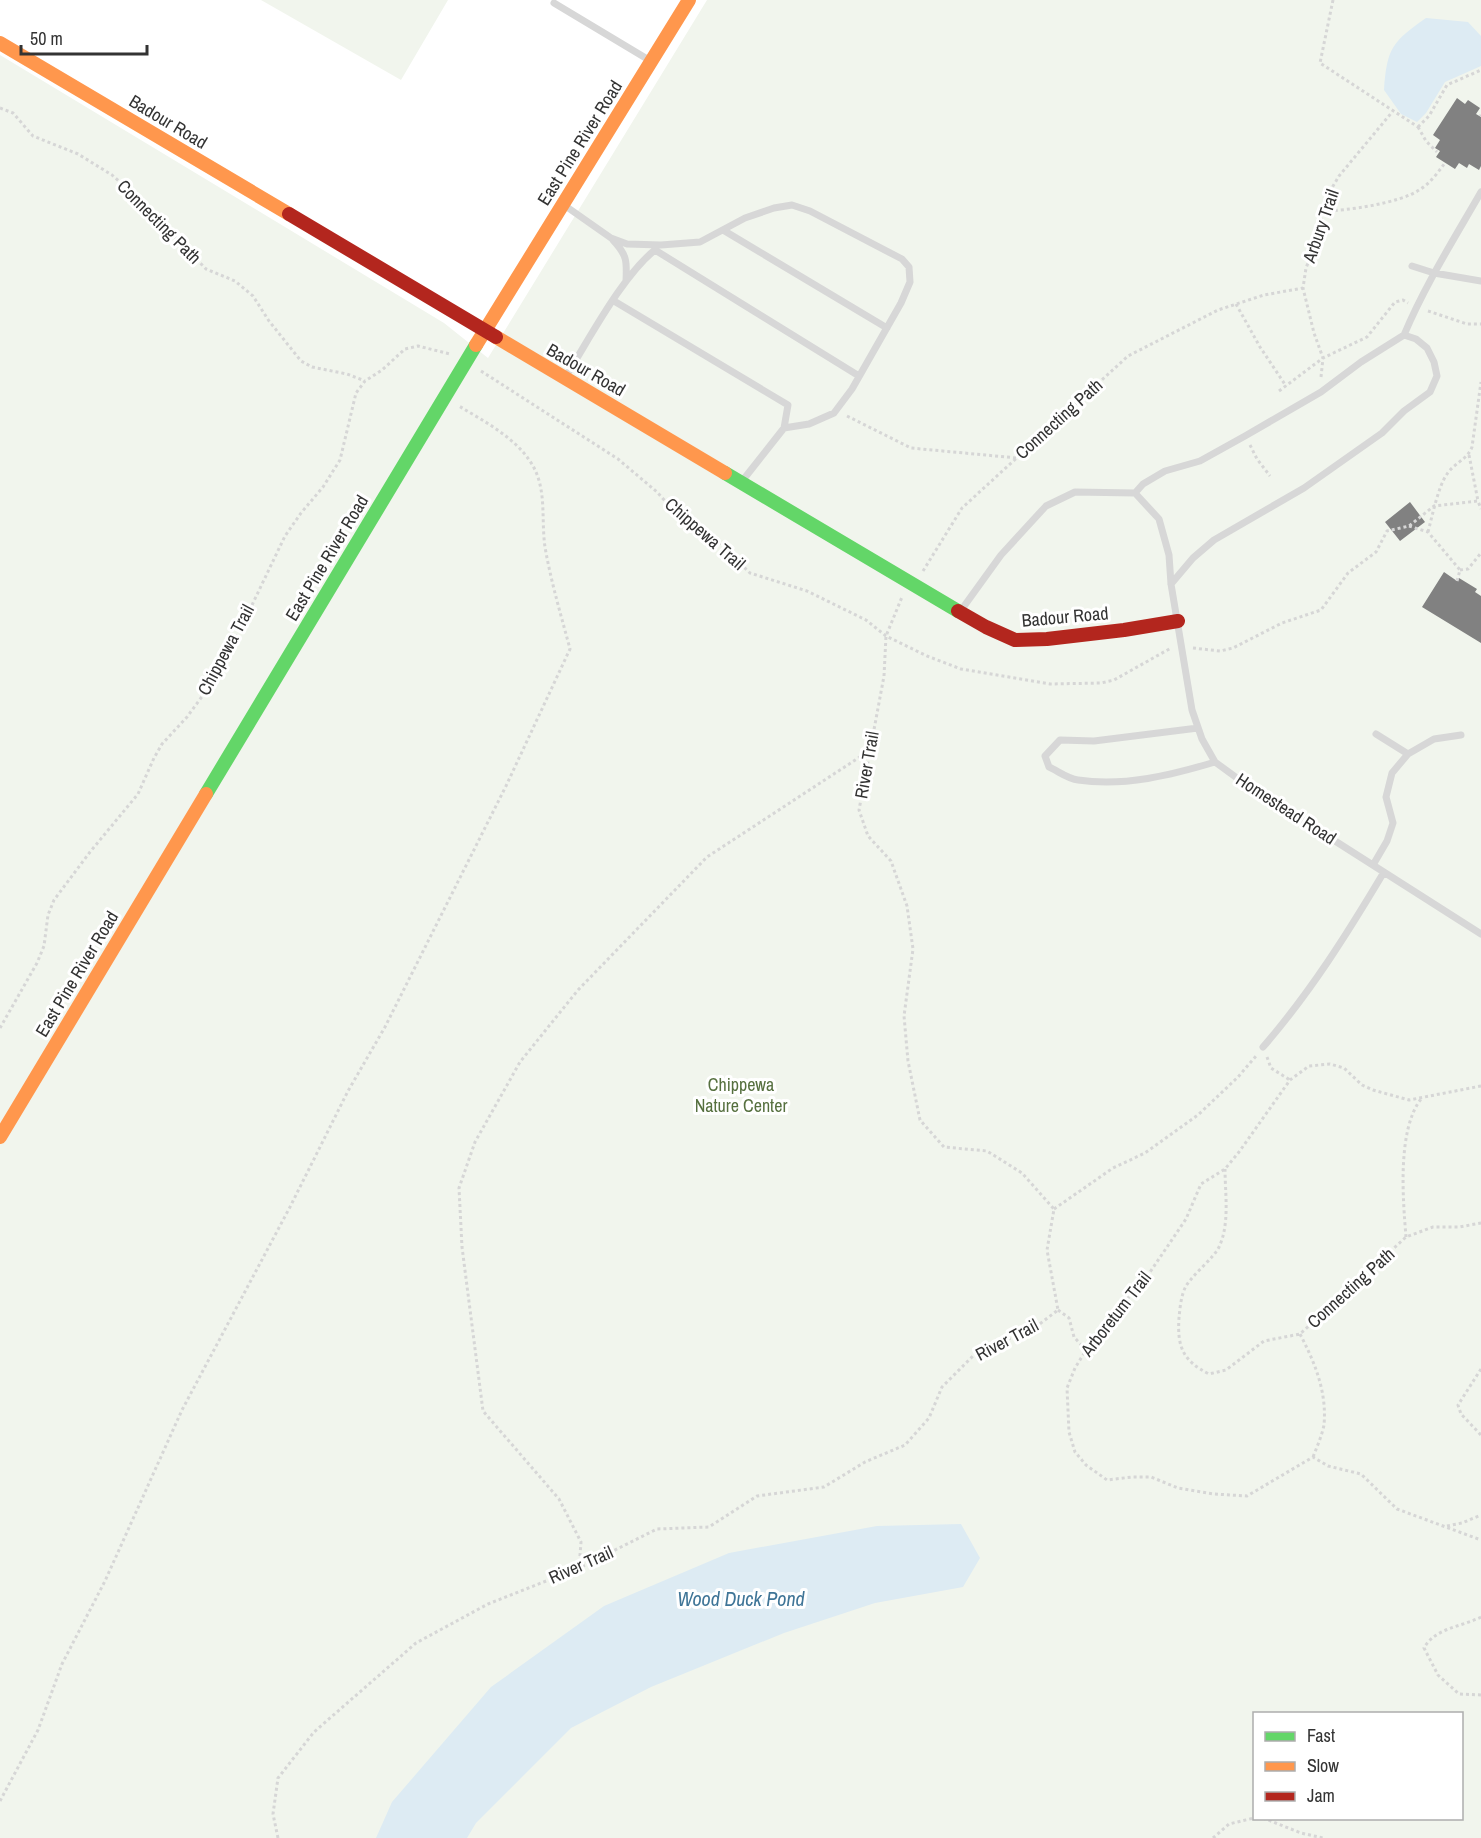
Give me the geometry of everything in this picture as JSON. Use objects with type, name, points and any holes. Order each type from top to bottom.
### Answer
[{"type":"street","name":"East Pine River Road","points":[[0,1137],[484,332],[689,0]]},
{"type":"street","name":"Badour Road","points":[[0,43],[484,332],[961,610],[986,627],[1015,640],[1047,639],[1178,621]]},
{"type":"lane","points":[[554,3],[651,62]]},
{"type":"lane","points":[[1135,493],[1143,484],[1165,471],[1200,461],[1321,392],[1361,362],[1404,335],[1434,273],[1481,192]]},
{"type":"lane","points":[[563,205],[611,238],[622,250],[627,261],[626,281]]},
{"type":"lane","points":[[611,238],[627,244],[658,248],[700,242],[745,218],[774,207],[792,205],[810,211],[902,260],[909,267],[910,282],[860,376],[834,413],[809,424],[784,429]]},
{"type":"lane","points":[[723,230],[886,328]]},
{"type":"lane","points":[[565,378],[626,281],[644,259],[658,248]]},
{"type":"lane","points":[[658,248],[860,376]]},
{"type":"lane","points":[[1412,266],[1434,273],[1481,281]]},
{"type":"lane","points":[[614,301],[788,405],[784,429],[742,482]]},
{"type":"lane","points":[[1171,584],[1193,558],[1214,540],[1312,482],[1382,433],[1404,411],[1430,392],[1437,376],[1434,362],[1427,348],[1416,339],[1404,335]]},
{"type":"lane","points":[[961,610],[1001,555],[1046,506],[1075,492],[1135,493],[1159,519],[1169,555],[1171,584],[1192,710],[1215,762],[1182,772],[1126,782],[1077,780],[1049,767],[1045,756],[1060,740],[1094,741],[1198,728]]},
{"type":"lane","points":[[1376,734],[1408,754]]},
{"type":"lane","points":[[1373,865],[1387,841],[1393,823],[1386,797],[1392,772],[1408,754],[1434,740],[1461,735]]},
{"type":"lane","name":"Homestead Road","points":[[1215,762],[1481,934]]},
{"type":"lane","points":[[1263,1047],[1293,1012],[1341,945],[1384,872]]},
{"type":"path","points":[[1333,0],[1320,63],[1418,127],[1426,141],[1437,152]]},
{"type":"path","points":[[1418,127],[1429,116],[1447,84],[1481,70]]},
{"type":"path","name":"Connecting Path","points":[[0,108],[13,113],[33,136],[78,154],[112,175],[206,269],[235,281],[254,296],[269,321],[302,361],[312,368],[347,374],[365,381]]},
{"type":"path","name":"Arbury Trail","points":[[1323,358],[1303,288],[1306,268],[1316,243],[1329,193],[1339,176],[1394,111]]},
{"type":"path","points":[[1323,211],[1338,211],[1394,200],[1420,190],[1445,163]]},
{"type":"path","name":"Connecting Path","points":[[886,636],[900,600],[929,563],[962,508],[1128,356],[1218,310],[1264,295],[1303,288]]},
{"type":"path","points":[[1279,391],[1323,358],[1367,337],[1395,302],[1403,300],[1416,307],[1467,324],[1481,324]]},
{"type":"path","points":[[1236,304],[1260,347],[1286,386]]},
{"type":"path","name":"Chippewa Trail","points":[[0,1028],[37,963],[44,946],[48,915],[54,900],[138,794],[153,758],[162,744],[187,717],[209,687],[230,651],[285,536],[300,513],[323,487],[336,466],[348,432],[356,393],[365,381],[382,370],[405,349],[418,346],[456,356]]},
{"type":"path","name":"Chippewa Trail","points":[[476,368],[618,459],[657,492],[673,510],[714,538],[750,573],[807,591],[866,620],[886,636]]},
{"type":"path","points":[[1428,532],[1434,506],[1447,473],[1469,455],[1472,447],[1481,382]]},
{"type":"path","points":[[0,1801],[38,1730],[62,1664],[105,1581],[182,1410],[290,1207],[348,1091],[385,1027],[506,786],[570,649],[552,585],[544,543],[542,495],[533,467],[518,446],[486,422],[445,397]]},
{"type":"path","points":[[837,409],[874,431],[911,448],[1017,458]]},
{"type":"path","points":[[1245,436],[1257,459],[1270,476]]},
{"type":"path","points":[[1469,455],[1481,509]]},
{"type":"path","points":[[1460,570],[1428,532],[1409,526],[1434,506],[1478,501]]},
{"type":"path","points":[[1460,570],[1468,569],[1481,553]]},
{"type":"path","points":[[1457,580],[1460,570]]},
{"type":"path","name":"River Trail","points":[[278,1838],[273,1814],[278,1778],[314,1732],[416,1643],[488,1604],[579,1568],[657,1529],[709,1527],[757,1496],[824,1486],[865,1462],[906,1445],[929,1418],[942,1387],[974,1355],[1037,1326],[1058,1310],[1047,1250],[1054,1209],[1022,1173],[987,1151],[944,1148],[920,1120],[908,1062],[904,1016],[913,949],[907,906],[891,861],[868,836],[859,810],[884,676],[886,636]]},
{"type":"path","points":[[579,1568],[581,1542],[559,1499],[483,1411],[462,1247],[459,1188],[475,1142],[527,1053],[578,990],[706,856],[869,750]]},
{"type":"path","points":[[1054,1209],[1113,1168],[1145,1153],[1198,1115],[1238,1077],[1263,1047],[1271,1068],[1290,1080]]},
{"type":"path","name":"Arboretum Trail","points":[[1313,1457],[1246,1496],[1178,1488],[1151,1477],[1107,1480],[1086,1465],[1075,1452],[1069,1432],[1067,1388],[1085,1349],[1099,1329],[1144,1281],[1186,1219],[1201,1184],[1225,1169],[1290,1080],[1309,1066],[1330,1064],[1344,1068],[1362,1085],[1383,1094],[1409,1100],[1481,1086]]},
{"type":"path","points":[[1406,1237],[1403,1208],[1403,1158],[1410,1123],[1422,1098]]},
{"type":"path","name":"Connecting Path","points":[[1225,1169],[1224,1229],[1218,1249],[1202,1265],[1186,1287],[1180,1308],[1180,1345],[1194,1367],[1209,1374],[1226,1370],[1264,1341],[1300,1334],[1406,1237],[1433,1227],[1459,1227],[1481,1223]]},
{"type":"path","points":[[1058,1310],[1069,1318],[1074,1337],[1085,1349]]},
{"type":"path","points":[[1300,1334],[1315,1363],[1323,1391],[1324,1426],[1313,1457],[1328,1466],[1360,1474],[1397,1509],[1481,1540]]},
{"type":"path","points":[[1481,1369],[1458,1405],[1461,1414],[1481,1435]]},
{"type":"path","points":[[1445,1527],[1481,1515]]},
{"type":"path","points":[[1481,1617],[1438,1633],[1429,1638],[1424,1648],[1438,1675],[1459,1694],[1481,1695]]},
{"type":"path","points":[[1213,1838],[1229,1824],[1253,1818]]},
{"type":"path","points":[[1268,1820],[1301,1833],[1323,1838]]},
{"type":"green space","points":[[261,0],[448,0],[401,80]]},
{"type":"green space","name":"Chippewa Nature Center","points":[[707,0],[1481,0],[1481,1838],[0,1838],[0,55],[444,323],[488,358]]},
{"type":"water","points":[[1426,18],[1468,22],[1481,36],[1481,66],[1445,82],[1426,113],[1417,122],[1401,114],[1384,90],[1387,64],[1393,47],[1406,33]]},
{"type":"water","name":"Wood Duck Pond","points":[[961,1524],[980,1558],[963,1587],[875,1603],[784,1633],[651,1687],[571,1728],[476,1823],[467,1838],[376,1838],[392,1802],[491,1687],[604,1606],[729,1553],[877,1526]]},
{"type":"building","points":[[1457,98],[1465,104],[1468,100],[1480,108],[1476,114],[1481,117],[1481,166],[1479,170],[1469,164],[1467,168],[1459,163],[1455,169],[1436,157],[1440,151],[1435,148],[1440,140],[1433,135]]},
{"type":"building","points":[[1410,502],[1425,522],[1400,541],[1385,522]]},
{"type":"building","points":[[1444,572],[1457,581],[1459,578],[1477,589],[1475,592],[1481,596],[1481,643],[1422,607]]},
{"type":"traffic: fast","points":[[206,794],[476,345]]},
{"type":"traffic: fast","points":[[725,473],[958,611]]},
{"type":"traffic: slow","points":[[476,345],[689,0]]},
{"type":"traffic: slow","points":[[0,43],[289,214]]},
{"type":"traffic: slow","points":[[496,337],[725,473]]},
{"type":"traffic: slow","points":[[0,1137],[206,794]]},
{"type":"traffic: jam","points":[[289,214],[496,337]]},
{"type":"traffic: jam","points":[[958,611],[1015,640],[1047,639],[1178,621]]}]
